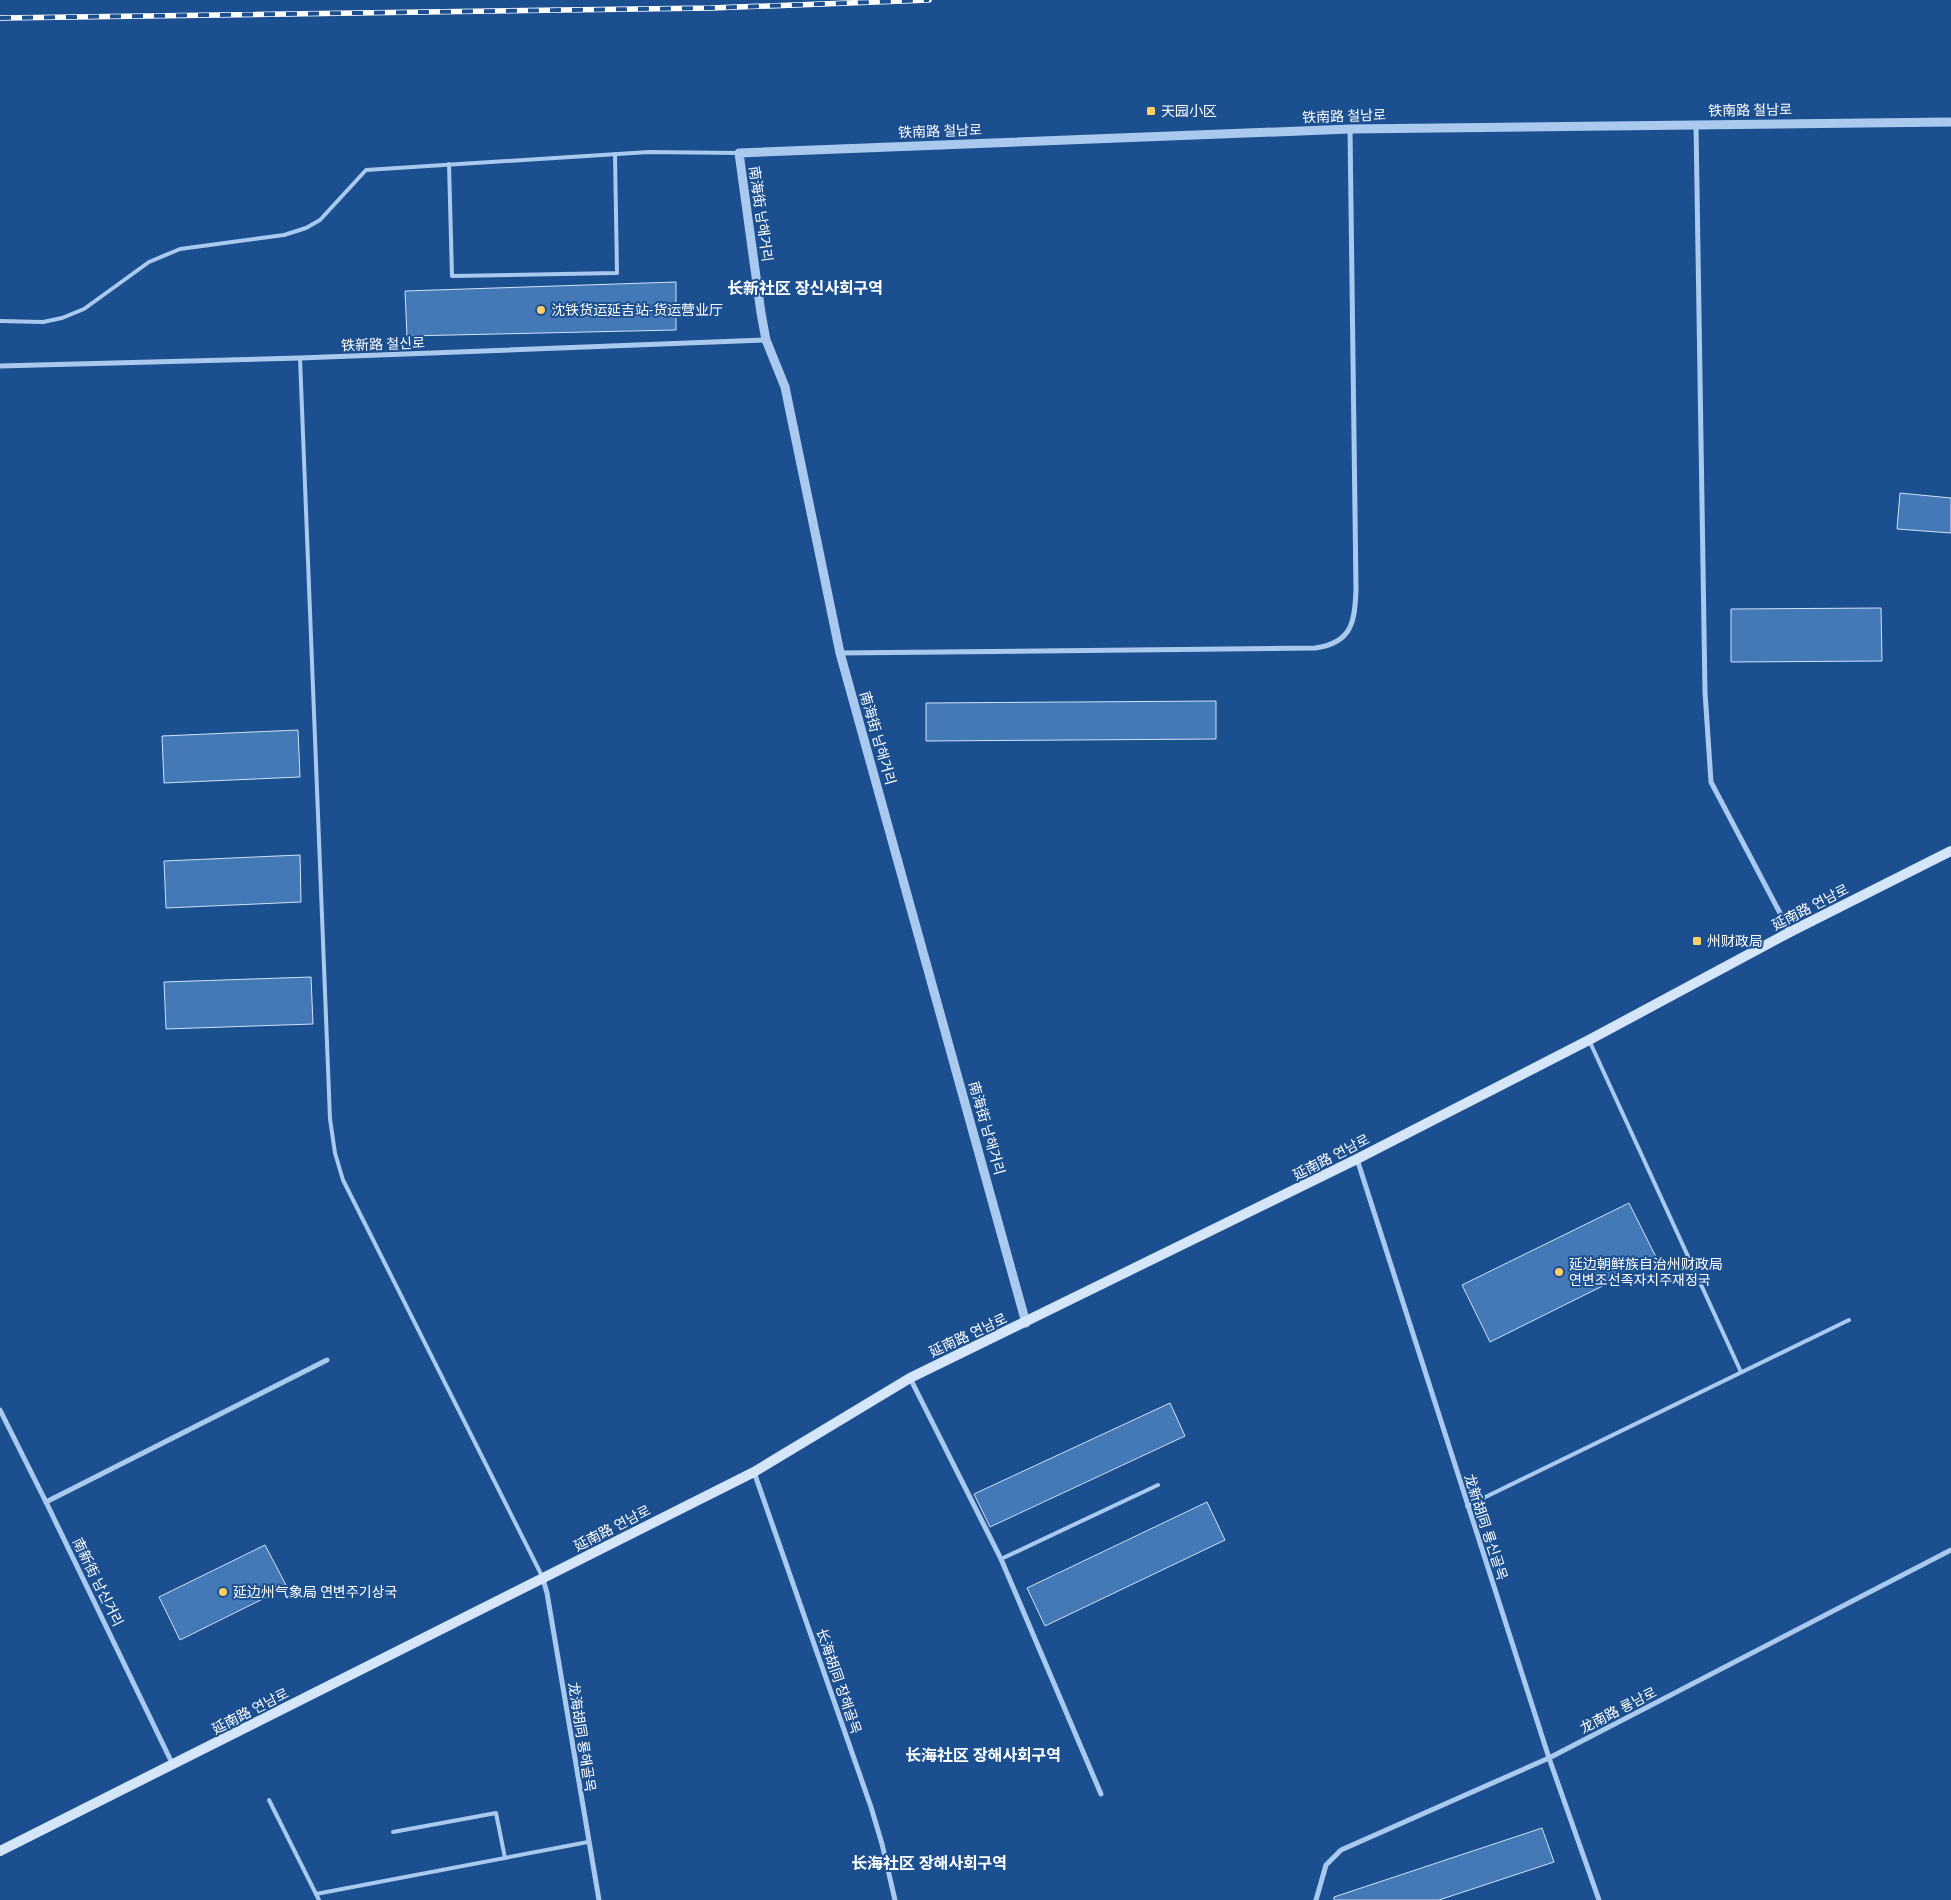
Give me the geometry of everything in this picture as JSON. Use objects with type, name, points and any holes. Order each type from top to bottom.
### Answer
[{"type":"main road","name":"延南路 연남로","points":[[0,1851],[754,1472],[910,1378],[1357,1159],[1589,1040],[1790,932],[1951,851]]},
{"type":"street","name":"铁南路 철남로","points":[[739,153],[1350,129],[1951,122]]},
{"type":"street","points":[[1696,125],[1704,692],[1711,782],[1790,932]]},
{"type":"street","points":[[840,653],[1315,648],[1329,646],[1341,640],[1352,627],[1355,611],[1350,129]]},
{"type":"street","name":"南海街 남해거리","points":[[739,153],[760,313],[766,340],[785,387],[840,653],[1026,1322]]},
{"type":"street","name":"铁新路 철신로","points":[[0,366],[300,358],[766,340]]},
{"type":"street","name":"龙新胡同 룡신골목","points":[[1357,1159],[1549,1758],[1599,1900]]},
{"type":"street","points":[[46,1502],[327,1360]]},
{"type":"street","points":[[910,1378],[1001,1559],[1101,1794]]},
{"type":"street","name":"南新街 남신거리","points":[[0,1410],[173,1765]]},
{"type":"street","name":"长海胡同 장해골목","points":[[754,1472],[865,1790],[882,1844],[895,1900]]},
{"type":"street","name":"龙南路 룡남로","points":[[1316,1900],[1326,1865],[1341,1850],[1549,1758],[1951,1550]]},
{"type":"street","name":"龙海胡同 룡해골목","points":[[543,1578],[547,1592],[599,1900]]},
{"type":"lane","points":[[0,321],[43,322],[62,318],[84,309],[149,262],[180,249],[284,235],[306,228],[320,220],[366,170],[649,152],[739,153]]},
{"type":"lane","points":[[449,164],[452,276],[617,273],[615,154]]},
{"type":"lane","points":[[300,358],[330,1119],[335,1153],[343,1180],[543,1578]]},
{"type":"lane","points":[[1589,1040],[1741,1372]]},
{"type":"lane","points":[[1467,1506],[1849,1320]]},
{"type":"lane","points":[[1001,1559],[1158,1485]]},
{"type":"lane","points":[[269,1800],[319,1900]]},
{"type":"lane","points":[[393,1832],[496,1813],[505,1858]]},
{"type":"lane","points":[[316,1894],[588,1842]]},
{"type":"building","name":"沈铁货运延吉站-货运营业厅","points":[[676,282],[676,330],[407,336],[405,291]]},
{"type":"building","points":[[1900,493],[1951,498],[1951,533],[1897,529]]},
{"type":"building","points":[[1881,608],[1882,661],[1731,662],[1731,609]]},
{"type":"building","points":[[1216,701],[1216,739],[926,741],[926,703]]},
{"type":"building","points":[[298,730],[300,777],[164,783],[162,736]]},
{"type":"building","points":[[300,855],[301,902],[166,908],[164,861]]},
{"type":"building","points":[[311,977],[313,1024],[166,1029],[164,982]]},
{"type":"building","name":"延边朝鲜族自治州财政局 연변조선족자치주재정국","points":[[1629,1203],[1657,1259],[1490,1342],[1462,1285]]},
{"type":"building","points":[[1170,1403],[1185,1436],[990,1527],[974,1494]]},
{"type":"building","points":[[1207,1502],[1225,1540],[1045,1626],[1027,1588]]},
{"type":"building","name":"延边州气象局 연변주기상국","points":[[265,1545],[287,1587],[180,1640],[159,1597]]},
{"type":"building","points":[[1542,1828],[1554,1862],[1439,1900],[1334,1900],[1334,1897]]},
{"type":"railway","points":[[0,18],[711,8],[929,0]]},
{"type":"place","name":"天园小区","points":[[1151,111]]},
{"type":"place","name":"沈铁货运延吉站-货运营业厅","points":[[541,310]]},
{"type":"place","name":"州财政局","points":[[1697,941]]},
{"type":"place","name":"延边朝鲜族自治州财政局 연변조선족자치주재정국","points":[[1559,1272]]},
{"type":"place","name":"延边州气象局 연변주기상국","points":[[223,1592]]},
{"type":"district","name":"长新社区 장신사회구역","points":[[805,288]]},
{"type":"district","name":"长海社区 장해사회구역","points":[[983,1755]]},
{"type":"district","name":"长海社区 장해사회구역","points":[[929,1863]]}]
